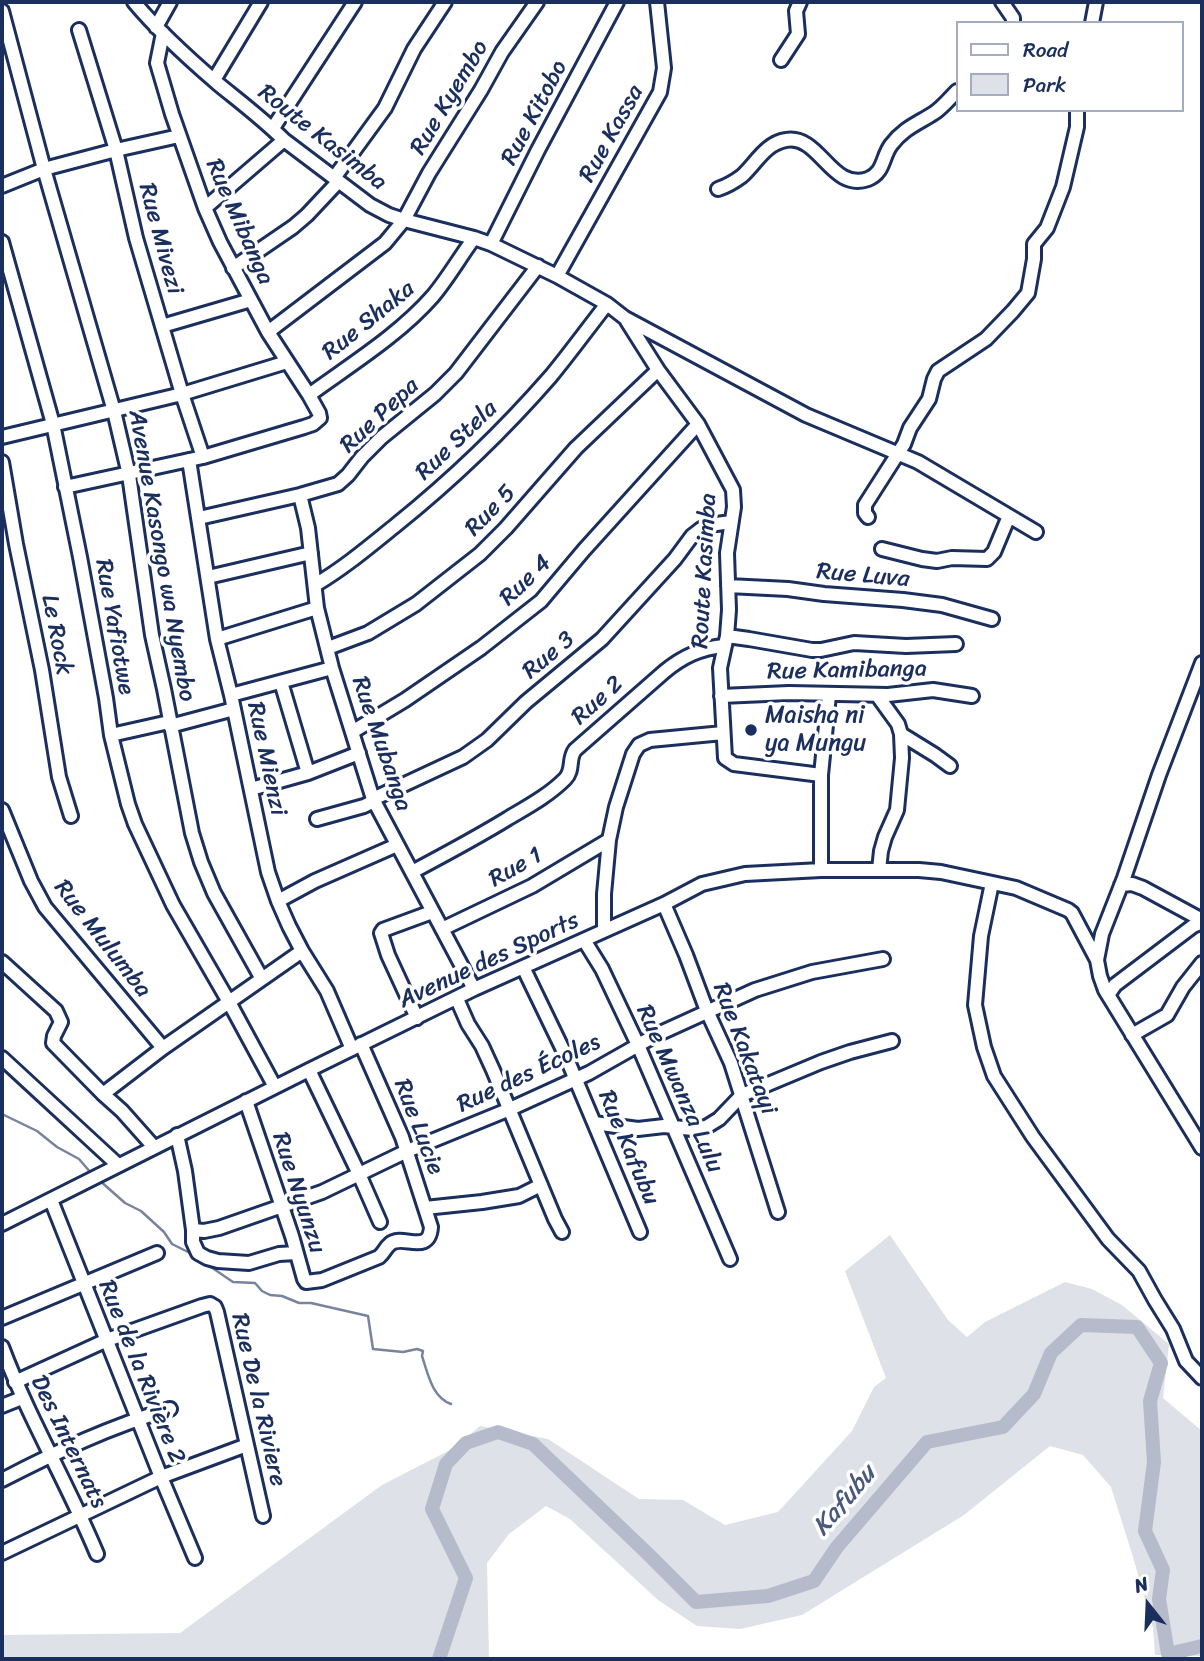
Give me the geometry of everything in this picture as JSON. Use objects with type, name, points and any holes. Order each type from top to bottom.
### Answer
[{"type":"street","name":"Route Kasimba","points":[[134,2],[159,30],[214,80],[284,140],[370,205],[404,220],[491,244],[538,266],[607,304],[625,318],[810,417],[918,463],[1036,532]]},
{"type":"street","points":[[159,30],[170,2]]},
{"type":"street","points":[[214,80],[261,2]]},
{"type":"street","points":[[273,128],[355,2]]},
{"type":"street","points":[[233,268],[293,227],[307,215],[336,180],[385,108],[414,49],[445,2]]},
{"type":"street","name":"Rue Kyembo","points":[[268,332],[372,254],[404,220],[502,52],[537,2]]},
{"type":"street","name":"Rue Kitobo","points":[[491,244],[617,2]]},
{"type":"street","name":"Rue Kassa","points":[[557,276],[660,92],[664,68],[657,2]]},
{"type":"street","points":[[781,60],[798,34],[796,11],[800,2]]},
{"type":"street","points":[[1002,2],[1013,21]]},
{"type":"street","points":[[1091,21],[1096,2]]},
{"type":"street","name":"Avenue Kasongo wa Nyembo","points":[[2,11],[44,169],[114,411],[129,475],[152,635],[191,833],[214,893],[262,979]]},
{"type":"street","name":"Rue Mivezi","points":[[79,30],[116,150],[136,238],[182,394],[196,459]]},
{"type":"street","name":"Rue Mibanga","points":[[159,30],[157,63],[179,136],[219,242],[268,332],[320,418],[304,427],[196,459]]},
{"type":"street","points":[[718,189],[743,175],[776,142],[795,138],[805,143],[840,176],[857,181],[869,179],[878,172],[892,143],[914,123],[936,112],[956,92]]},
{"type":"street","points":[[868,517],[864,505],[922,413],[938,371],[986,338],[1028,293],[1035,242],[1046,228],[1063,187],[1077,127],[1077,112]]},
{"type":"street","points":[[2,186],[44,169],[179,136]]},
{"type":"street","points":[[205,208],[284,140]]},
{"type":"street","name":"Rue Shaka","points":[[309,396],[410,319],[433,295],[474,238]]},
{"type":"street","name":"Rue Yafiotwe","points":[[2,242],[53,424],[90,609],[111,735],[124,790],[135,824],[173,905],[275,1087]]},
{"type":"street","name":"Rue Pepa","points":[[199,518],[338,484],[382,437],[435,394],[456,373],[538,266]]},
{"type":"street","points":[[162,326],[251,300]]},
{"type":"street","name":"Rue Stela","points":[[315,585],[339,572],[472,459],[551,376],[607,304]]},
{"type":"street","name":"Route Kasimba","points":[[625,318],[658,370],[698,424],[733,490],[734,506],[727,553],[729,610],[720,668],[724,753],[728,761],[734,764],[821,775]]},
{"type":"street","points":[[2,437],[182,394],[286,362]]},
{"type":"street","name":"Rue 5","points":[[328,648],[369,633],[416,604],[480,554],[576,448],[658,370]]},
{"type":"street","name":"Rue 4","points":[[352,732],[405,700],[470,655],[541,601],[698,424]]},
{"type":"street","points":[[65,487],[196,459]]},
{"type":"street","name":"Rue Mienzi","points":[[196,459],[199,518],[217,639],[268,872],[278,901],[302,951],[327,991],[356,1047]]},
{"type":"street","name":"Le Rock","points":[[2,462],[42,670],[59,777],[71,816]]},
{"type":"street","name":"Rue Mubanga","points":[[300,495],[308,528],[317,608],[332,668],[373,799],[474,989]]},
{"type":"street","points":[[882,549],[937,561],[987,559],[994,552],[1009,516]]},
{"type":"street","name":"Rue 3","points":[[317,819],[364,806],[373,799],[463,757],[487,740],[526,702],[602,639],[675,559],[692,536],[709,525],[731,522]]},
{"type":"street","points":[[208,577],[311,553]]},
{"type":"street","name":"Rue Luva","points":[[728,586],[903,600],[942,605],[992,619]]},
{"type":"street","points":[[217,639],[317,608]]},
{"type":"street","name":"Rue 2","points":[[412,872],[489,830],[546,794],[566,778],[572,766],[571,755],[575,750],[679,660],[708,647],[725,641],[812,650],[854,643],[906,646],[956,644]]},
{"type":"street","points":[[1097,960],[1102,933],[1202,663]]},
{"type":"street","points":[[231,695],[332,668]]},
{"type":"street","points":[[281,682],[308,773]]},
{"type":"street","name":"Rue Kamibanga","points":[[721,696],[789,693],[877,695],[933,690],[972,696]]},
{"type":"street","points":[[821,870],[821,775],[829,695]]},
{"type":"street","points":[[877,695],[898,724],[902,758],[897,810],[881,851],[880,870]]},
{"type":"street","points":[[111,735],[234,709]]},
{"type":"street","points":[[604,930],[609,841],[616,807],[633,754],[639,745],[649,740],[723,733]]},
{"type":"street","points":[[901,734],[950,766]]},
{"type":"street","points":[[251,789],[308,773],[359,752]]},
{"type":"street","name":"Rue Mulumba","points":[[2,810],[31,881],[45,907],[163,1048]]},
{"type":"street","name":"Rue 1","points":[[442,929],[533,886],[609,841]]},
{"type":"street","points":[[278,901],[315,881],[397,845]]},
{"type":"street","name":"Avenue des Sports","points":[[51,1200],[474,989],[664,904],[702,884],[745,874],[821,870],[919,870],[1016,888],[1068,909],[1097,960],[1108,995],[1202,1148]]},
{"type":"street","points":[[992,883],[981,936],[975,1005],[984,1047],[994,1076],[1033,1137],[1108,1239],[1139,1271],[1173,1329],[1186,1360],[1202,1378]]},
{"type":"street","points":[[1121,885],[1132,884],[1143,888],[1202,921]]},
{"type":"street","name":"Rue Kakatayi","points":[[664,904],[743,1095],[778,1212]]},
{"type":"street","points":[[417,1018],[380,933],[432,912]]},
{"type":"street","points":[[1108,995],[1115,985],[1202,921]]},
{"type":"street","name":"Rue Mwanza Lulu","points":[[584,940],[602,969],[638,1045],[730,1259]]},
{"type":"street","points":[[103,1094],[163,1048],[302,951]]},
{"type":"street","name":"Rue des Écoles","points":[[193,1230],[219,1228],[322,1192],[407,1151],[576,1079],[656,1035],[755,990],[812,972],[883,959]]},
{"type":"street","points":[[2,962],[56,1011],[61,1022],[52,1039],[53,1043],[122,1111],[154,1147]]},
{"type":"street","points":[[1132,1035],[1167,1015],[1183,986],[1202,963]]},
{"type":"street","name":"Rue Kafubu","points":[[523,967],[576,1079],[640,1232]]},
{"type":"street","points":[[457,999],[482,1046],[562,1232]]},
{"type":"street","points":[[594,1122],[638,1129],[672,1126],[693,1129],[712,1124],[743,1095],[821,1062],[892,1041]]},
{"type":"street","name":"Rue Lucie","points":[[322,1280],[382,1255],[392,1242],[415,1243],[430,1236],[431,1227],[390,1107],[356,1047]]},
{"type":"street","points":[[2,1058],[118,1166]]},
{"type":"street","points":[[309,1070],[380,1222]]},
{"type":"street","name":"Rue Nyunzu","points":[[246,1101],[304,1279],[306,1282],[322,1280]]},
{"type":"street","points":[[177,1135],[198,1253],[207,1258],[249,1263],[279,1254],[296,1253]]},
{"type":"street","points":[[425,1208],[519,1196],[541,1185]]},
{"type":"street","points":[[2,1224],[51,1200]]},
{"type":"street","name":"Rue de la Rivière 2","points":[[51,1200],[195,1558]]},
{"type":"street","points":[[2,1318],[157,1253]]},
{"type":"street","name":"Rue De la Riviere","points":[[107,1340],[202,1306],[211,1304],[215,1307],[263,1516]]},
{"type":"street","points":[[15,1382],[107,1340]]},
{"type":"street","name":"Des Internats","points":[[2,1348],[22,1398],[97,1554]]},
{"type":"street","points":[[2,1406],[22,1398]]},
{"type":"street","points":[[2,1480],[87,1439],[138,1418],[170,1409]]},
{"type":"street","points":[[2,1553],[161,1477],[247,1445]]},
{"type":"green space","points":[[890,1235],[948,1320],[967,1337],[985,1322],[1065,1282],[1092,1289],[1122,1305],[1169,1344],[1163,1398],[1202,1431],[1202,1656],[1155,1655],[1153,1628],[1111,1487],[1083,1455],[1050,1446],[964,1515],[802,1615],[740,1629],[697,1626],[658,1600],[570,1519],[546,1506],[509,1534],[487,1563],[489,1659],[2,1659],[2,1635],[180,1633],[382,1485],[456,1447],[480,1426],[548,1439],[639,1499],[683,1500],[725,1525],[778,1512],[852,1431],[874,1387],[886,1378],[845,1271]]},
{"type":"waterway","points":[[2,1114],[37,1131],[57,1147],[79,1159],[91,1173]]},
{"type":"waterway","points":[[99,1180],[125,1203],[141,1211],[164,1232],[172,1244],[194,1255]]},
{"type":"waterway","points":[[205,1263],[233,1282],[255,1283],[270,1295],[368,1316],[373,1349],[423,1351],[422,1356],[435,1390],[451,1404]]},
{"type":"waterway","name":"Kafubu","points":[[439,1659],[466,1578],[432,1509],[446,1464],[466,1443],[498,1432],[533,1444],[696,1602],[768,1596],[814,1581],[837,1547],[927,1442],[1003,1427],[1034,1394],[1051,1353],[1081,1325],[1137,1327],[1161,1363],[1150,1401],[1154,1462],[1145,1531],[1163,1570],[1159,1599],[1168,1654],[1202,1646]]},
{"type":"place","name":"Maisha ni ya Mungu","points":[[751,730]]}]
